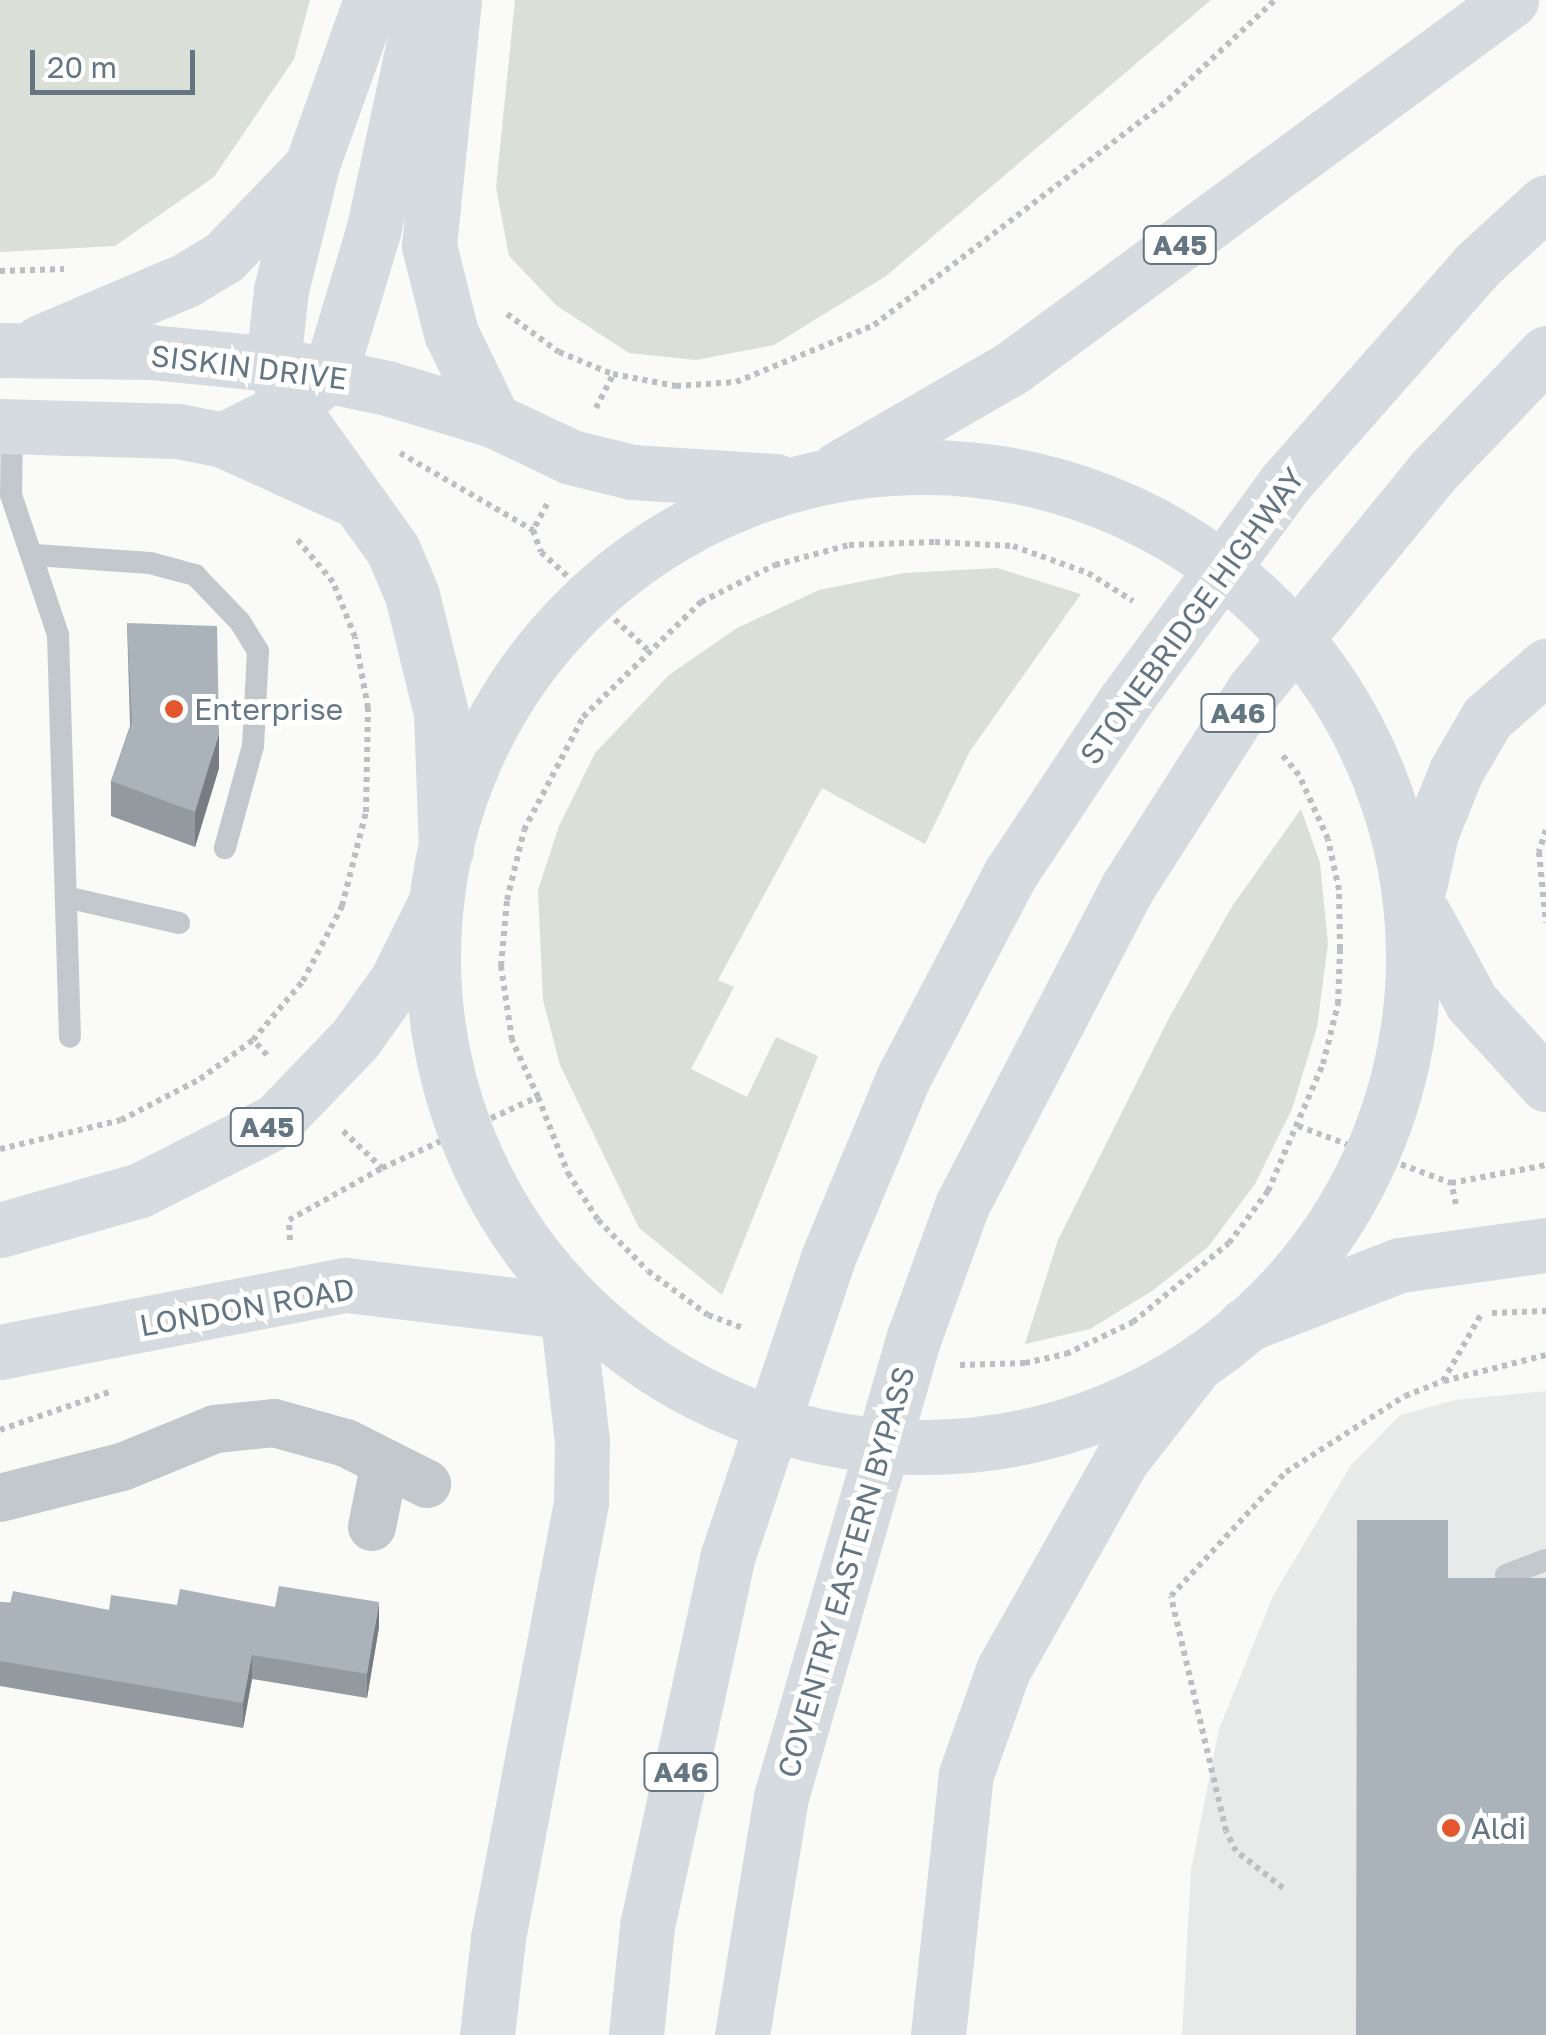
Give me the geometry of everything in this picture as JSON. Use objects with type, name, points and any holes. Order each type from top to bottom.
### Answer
[{"type":"main road","points":[[372,0],[312,165],[280,290],[298,381],[370,481],[420,626],[442,713],[442,1010],[468,1131],[510,1233],[562,1315],[582,1441],[580,1502],[498,1938],[487,2035]]},
{"type":"main road","points":[[223,440],[298,381],[373,232],[423,0]]},
{"type":"main road","points":[[454,0],[429,246],[451,333],[493,420]]},
{"type":"main road","name":"A45","points":[[836,470],[1013,367],[1511,0]]},
{"type":"main road","points":[[9,351],[186,280],[224,257],[312,165]]},
{"type":"main road","name":"STONEBRIDGE HIGHWAY","points":[[636,2035],[647,1926],[727,1558],[826,1260],[903,1078],[1010,874],[1124,702],[1286,484],[1478,265],[1546,202]]},
{"type":"main road","name":"SISKIN DRIVE","points":[[9,351],[151,352],[493,420],[571,457],[632,472],[776,481]]},
{"type":"main road","name":"COVENTRY EASTERN BYPASS","points":[[742,2035],[781,1797],[847,1561],[914,1337],[962,1206],[1001,1124],[1127,888],[1252,691],[1432,472],[1546,353]]},
{"type":"main road","points":[[6,426],[178,431],[370,481]]},
{"type":"main road","points":[[442,874],[468,767],[503,698],[590,596],[650,544],[776,481],[836,470],[971,471],[1040,485],[1132,517],[1235,580],[1300,648],[1363,741],[1422,899],[1472,1003],[1546,1084]]},
{"type":"main road","points":[[562,1315],[687,1386],[815,1434],[892,1444],[1004,1442],[1057,1428],[1198,1362],[1245,1326],[1295,1272],[1375,1155],[1416,1016],[1422,899],[1456,771],[1487,718],[1546,666]]},
{"type":"main road","name":"A45","points":[[0,1230],[140,1190],[240,1144],[306,1095],[397,980],[442,874]]},
{"type":"main road","points":[[1245,1326],[1400,1266],[1546,1245]]},
{"type":"main road","name":"LONDON ROAD","points":[[0,1352],[346,1286],[562,1315]]},
{"type":"main road","points":[[938,2035],[966,1774],[1004,1670],[1122,1458],[1198,1362]]},
{"type":"street","points":[[0,1498],[122,1467],[215,1429],[274,1423],[346,1443],[406,1475],[372,1527]]},
{"type":"lane","points":[[6,426],[11,495],[35,555],[58,635],[70,898],[70,1036]]},
{"type":"lane","points":[[35,555],[150,563],[195,575],[240,622],[258,651],[253,746],[225,848]]},
{"type":"lane","points":[[70,898],[179,922]]},
{"type":"lane","points":[[1506,1575],[1546,1560]]},
{"type":"path","points":[[500,306],[559,352],[613,374],[676,386],[736,382],[874,326],[1168,100],[1275,0]]},
{"type":"path","points":[[592,416],[613,374]]},
{"type":"path","points":[[370,481],[399,453],[533,530],[542,552],[647,649]]},
{"type":"path","points":[[533,530],[549,500]]},
{"type":"path","points":[[0,1149],[121,1120],[200,1080],[253,1040],[303,981],[342,906],[366,812],[368,708],[354,637],[333,582],[292,535]]},
{"type":"path","points":[[708,1315],[648,1270],[598,1220],[568,1173],[512,1040],[502,966],[507,900],[524,830],[583,717],[647,649],[701,602],[774,565],[849,545],[1013,546],[1088,573]]},
{"type":"path","points":[[1024,1364],[1066,1354],[1134,1322],[1180,1288],[1229,1243],[1258,1204],[1298,1126],[1338,1004],[1339,890],[1315,806]]},
{"type":"path","points":[[1546,830],[1538,852],[1546,923]]},
{"type":"path","points":[[253,1040],[306,1095]]},
{"type":"path","points":[[382,1168],[538,1097]]},
{"type":"path","points":[[1298,1126],[1451,1183],[1546,1165]]},
{"type":"path","points":[[1451,1183],[1455,1202]]},
{"type":"path","points":[[1443,1381],[1482,1313],[1479,1303]]},
{"type":"path","points":[[1482,1313],[1546,1311]]},
{"type":"path","points":[[1284,1888],[1236,1851],[1226,1830],[1171,1596],[1286,1472],[1405,1396],[1443,1381],[1546,1355]]},
{"type":"shaded area","points":[[0,0],[310,0],[294,59],[214,177],[115,246],[0,252]]},
{"type":"shaded area","points":[[515,0],[1211,0],[886,276],[774,345],[696,360],[629,353],[557,306],[509,256],[496,187]]},
{"type":"shaded area","points":[[997,568],[1081,594],[970,751],[925,844],[822,788],[718,980],[734,987],[691,1069],[747,1097],[776,1037],[818,1056],[722,1295],[639,1228],[560,1065],[543,1000],[538,890],[559,826],[595,753],[669,675],[737,628],[819,590],[904,573]]},
{"type":"shaded area","points":[[1301,809],[1320,863],[1328,944],[1317,1027],[1292,1109],[1255,1184],[1208,1247],[1152,1291],[1090,1329],[1025,1344],[1058,1240],[1168,1020],[1231,908]]},
{"type":"shaded area","points":[[1546,1391],[1546,2035],[1182,2035],[1191,1870],[1219,1729],[1273,1596],[1351,1465],[1400,1415],[1455,1400]]},
{"type":"building","name":"Enterprise","points":[[127,623],[217,626],[219,733],[195,812],[111,781],[132,723]]},
{"type":"building","name":"Aldi","points":[[1357,1520],[1448,1520],[1448,1578],[1546,1578],[1546,2035],[1356,2035]]},
{"type":"building","points":[[279,1586],[379,1602],[367,1674],[252,1655],[243,1703],[0,1661],[0,1602],[10,1604],[13,1591],[109,1610],[111,1595],[177,1605],[180,1589],[275,1607]]},
{"type":"place","name":"Enterprise","points":[[174,709]]},
{"type":"place","name":"Aldi","points":[[1451,1828]]}]
